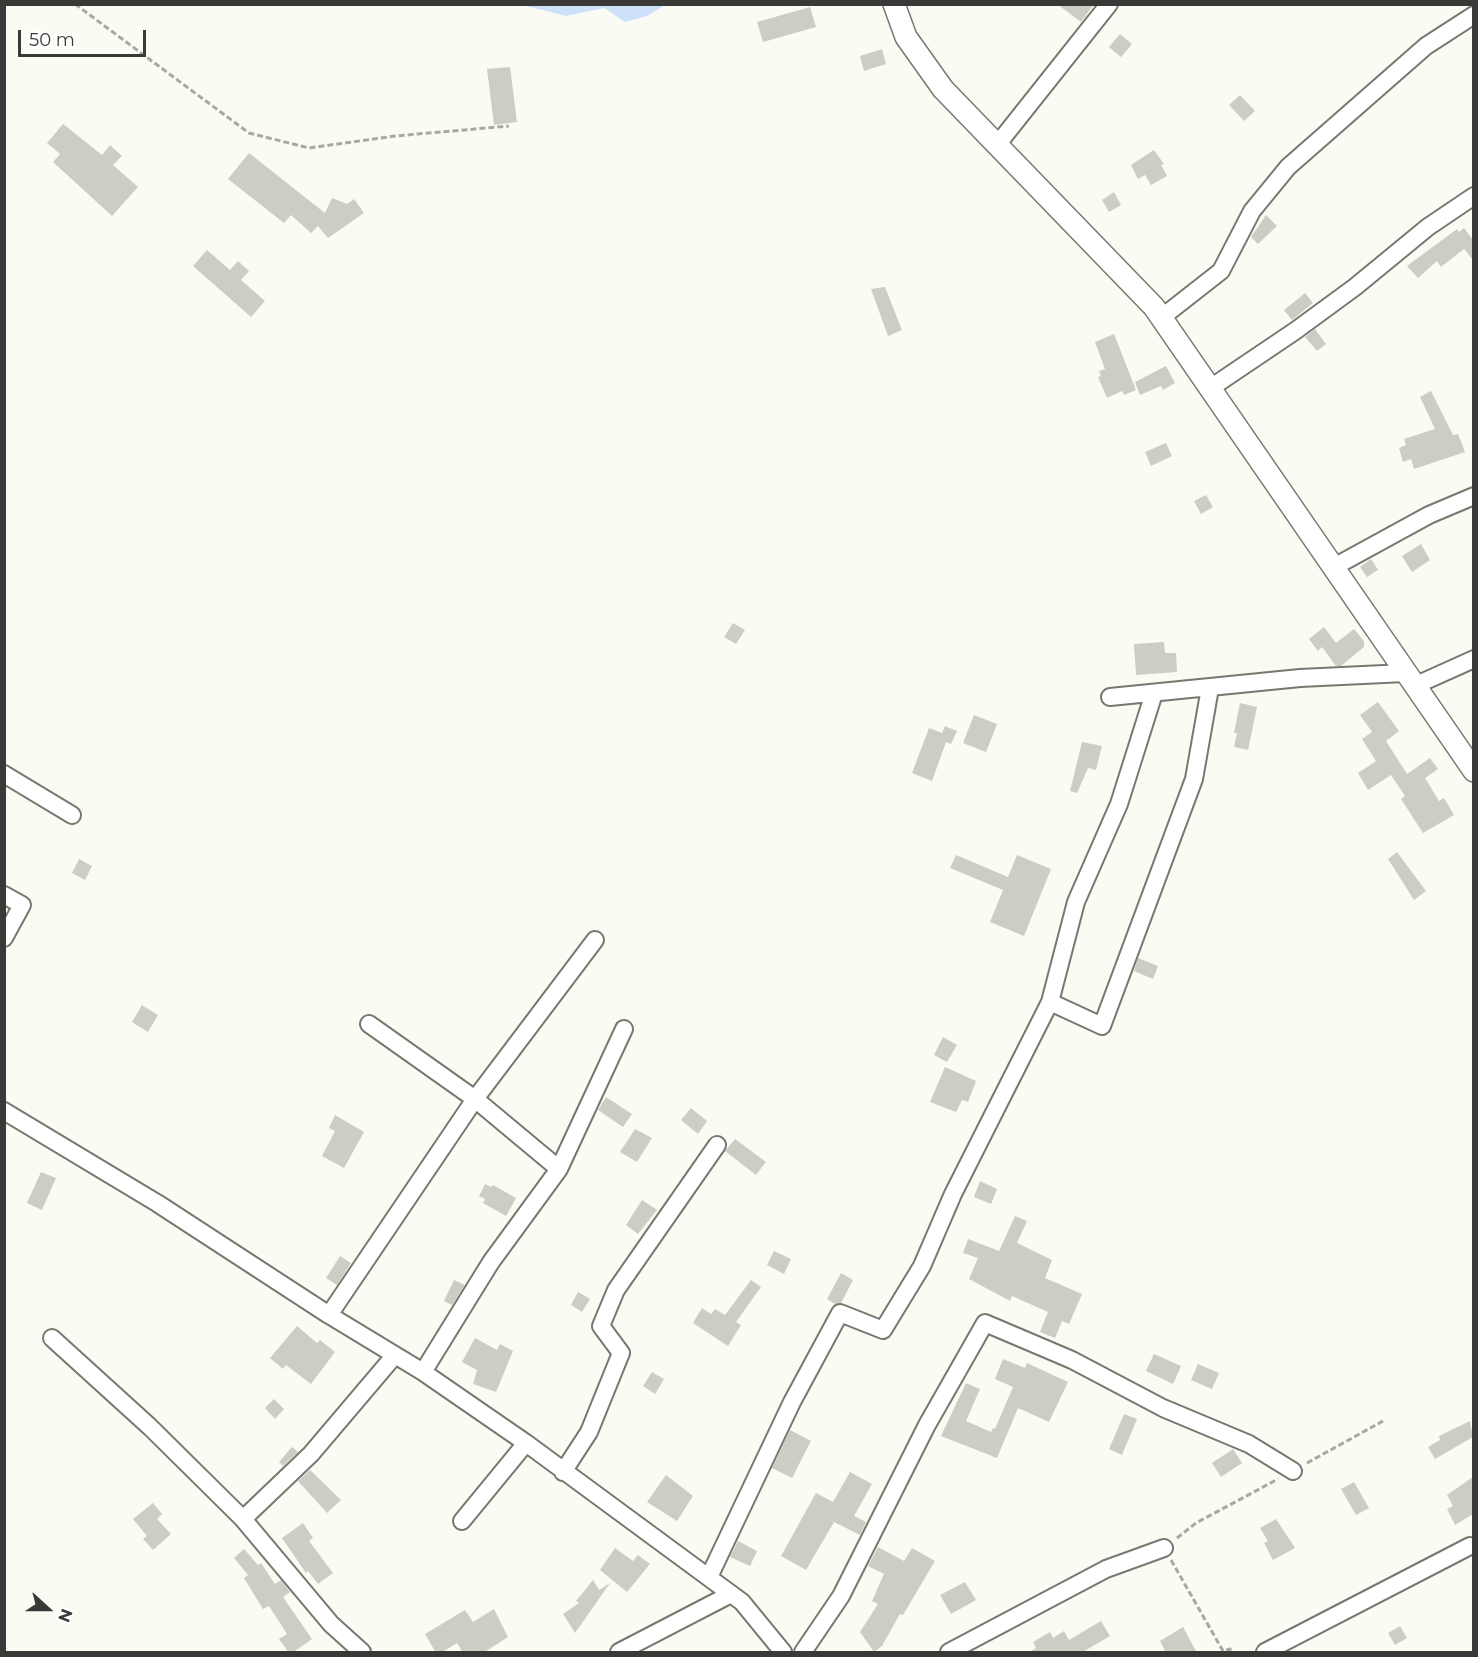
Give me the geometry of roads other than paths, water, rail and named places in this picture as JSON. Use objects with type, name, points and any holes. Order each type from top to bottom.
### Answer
[{"type":"street","points":[[894,4],[906,37],[943,89],[1161,318],[1473,771]]},
{"type":"street","points":[[998,145],[1109,4]]},
{"type":"street","points":[[1161,318],[1221,271],[1252,211],[1288,167],[1417,53],[1473,15]]},
{"type":"street","points":[[1209,389],[1312,318],[1428,227],[1473,196]]},
{"type":"street","points":[[1332,568],[1429,515],[1473,496]]},
{"type":"street","points":[[1110,697],[1300,678],[1409,679],[1473,659]]},
{"type":"street","points":[[1050,1002],[1102,1026],[1194,779],[1210,688]]},
{"type":"street","points":[[709,1577],[792,1402],[840,1313],[883,1330],[922,1266],[953,1194],[1050,1002],[1076,902],[1119,804],[1154,693]]},
{"type":"street","points":[[4,774],[72,815]]},
{"type":"street","points":[[4,895],[22,905],[4,938]]},
{"type":"street","points":[[329,1316],[475,1099],[595,940]]},
{"type":"street","points":[[369,1024],[475,1099],[558,1168]]},
{"type":"street","points":[[423,1372],[492,1262],[558,1168],[624,1029]]},
{"type":"street","points":[[4,1111],[157,1203],[329,1316],[423,1372],[526,1443],[742,1602],[783,1653]]},
{"type":"street","points":[[563,1472],[589,1432],[621,1353],[601,1326],[616,1290],[717,1146]]},
{"type":"street","points":[[803,1653],[841,1596],[927,1425],[985,1323],[1072,1360],[1163,1408],[1249,1444],[1293,1471]]},
{"type":"street","points":[[52,1338],[150,1426],[243,1519],[331,1624],[362,1653]]},
{"type":"street","points":[[243,1519],[311,1454],[395,1355]]},
{"type":"street","points":[[462,1521],[526,1443]]},
{"type":"street","points":[[1265,1653],[1470,1546]]},
{"type":"street","points":[[949,1653],[1106,1569],[1164,1548]]},
{"type":"street","points":[[619,1653],[731,1594]]},
{"type":"water","points":[[522,5],[665,5],[647,16],[625,22],[604,8],[566,16]]}]
